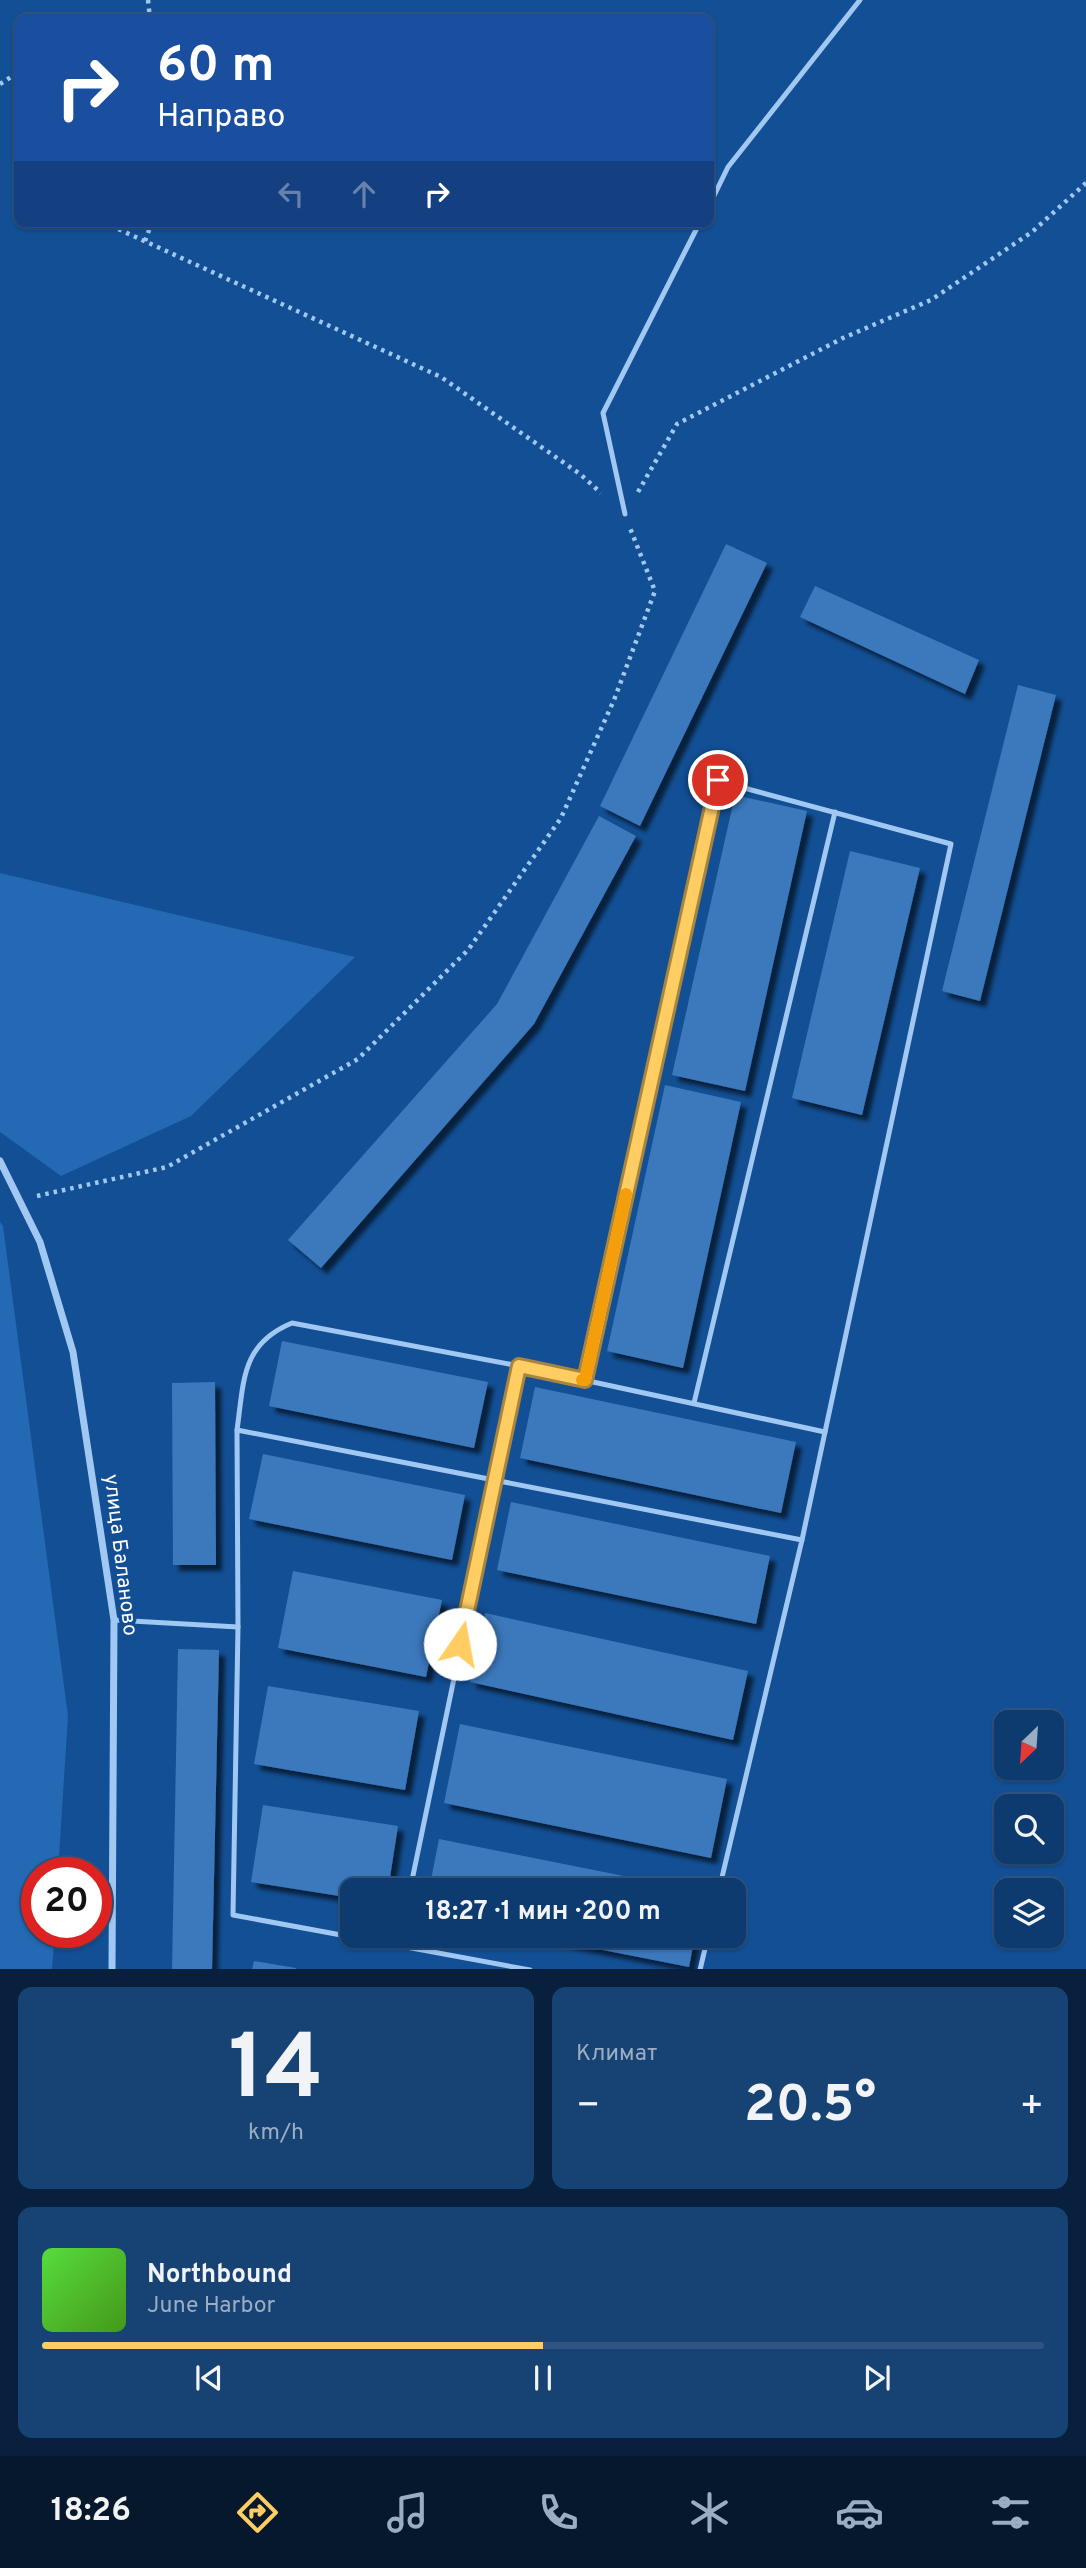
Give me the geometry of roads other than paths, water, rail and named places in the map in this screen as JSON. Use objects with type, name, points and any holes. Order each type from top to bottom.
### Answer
[{"type":"street","name":"улица Баланово","points":[[0,1161],[40,1242],[73,1352],[114,1620],[112,1969]]},
{"type":"lane","points":[[714,196],[728,167],[860,0]]},
{"type":"lane","points":[[625,514],[603,413],[697,228]]},
{"type":"lane","points":[[585,1380],[718,780],[951,844],[802,1540],[722,1878]]},
{"type":"lane","points":[[694,1403],[835,812]]},
{"type":"lane","points":[[340,1934],[233,1915],[237,1430],[246,1367],[257,1346],[272,1331],[292,1323],[519,1366],[824,1432]]},
{"type":"lane","points":[[412,1878],[519,1366]]},
{"type":"lane","points":[[237,1430],[802,1540]]},
{"type":"lane","points":[[114,1620],[237,1628]]},
{"type":"lane","points":[[414,1948],[530,1969]]},
{"type":"lane","points":[[700,1969],[705,1948]]}]
